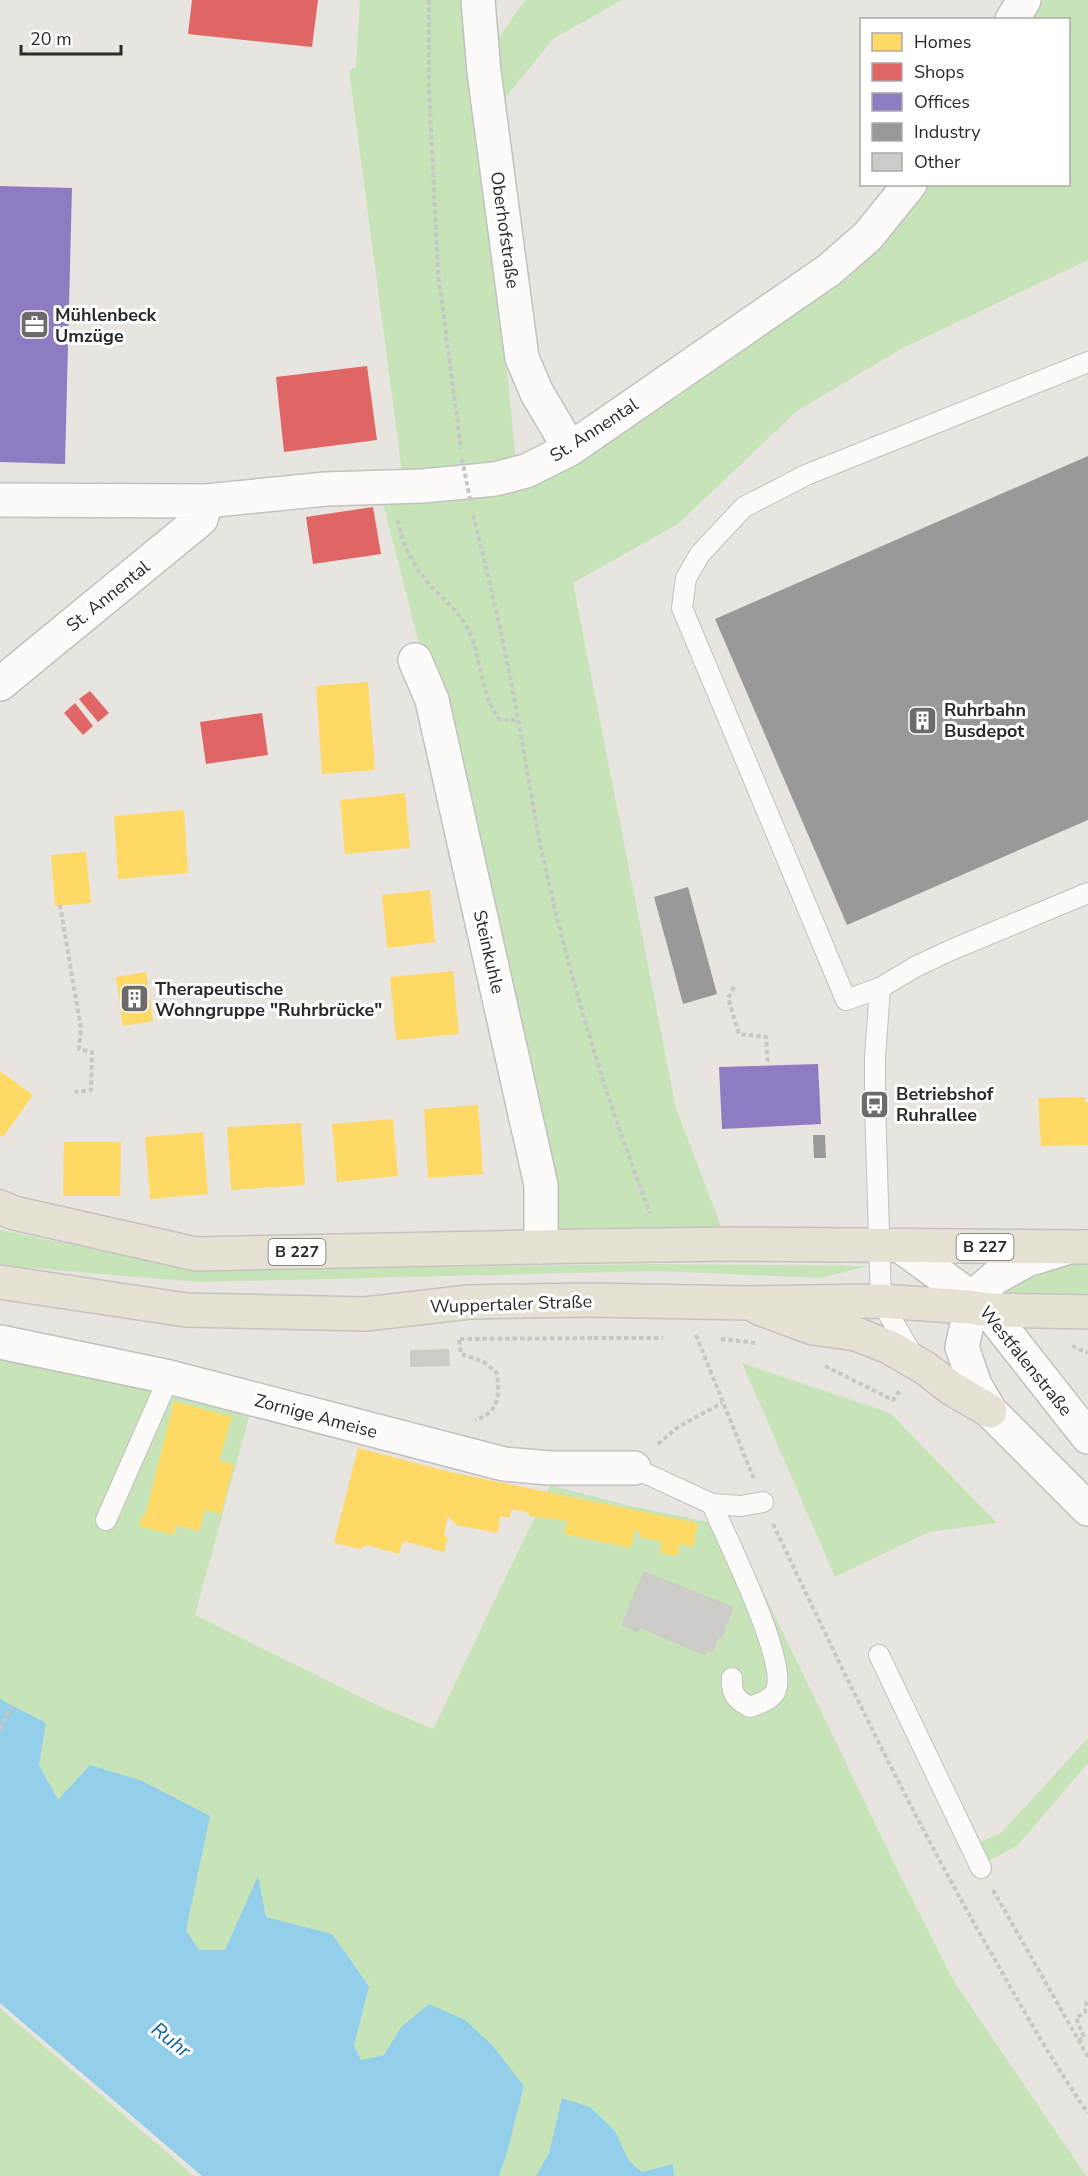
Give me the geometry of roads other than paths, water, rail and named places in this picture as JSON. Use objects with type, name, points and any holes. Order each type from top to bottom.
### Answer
[{"type":"main road","name":"B 227","points":[[4,1208],[196,1254],[730,1244],[1078,1247]]},
{"type":"main road","name":"Wuppertaler Straße","points":[[0,1282],[186,1310],[365,1314],[469,1302],[591,1300],[747,1303],[881,1301],[1088,1312]]},
{"type":"main road","points":[[747,1303],[813,1328],[856,1334],[889,1347],[990,1411]]},
{"type":"street","name":"Oberhofstraße","points":[[478,0],[484,72],[522,358],[537,393],[570,449]]},
{"type":"street","points":[[1013,18],[1024,0]]},
{"type":"street","name":"St. Annental","points":[[0,500],[206,501],[327,489],[422,486],[495,479],[526,471],[570,449],[830,270],[868,236],[908,186]]},
{"type":"street","name":"St. Annental","points":[[0,684],[201,519],[206,501]]},
{"type":"street","name":"Steinkuhle","points":[[415,660],[432,700],[541,1185],[541,1247]]},
{"type":"street","name":"Westfalenstraße","points":[[891,1246],[976,1305],[1088,1437]]},
{"type":"street","points":[[976,1305],[996,1277],[1027,1260],[1078,1247]]},
{"type":"street","name":"Westfalenstraße","points":[[976,1305],[962,1347],[975,1385],[990,1411],[1088,1509]]},
{"type":"street","name":"Zornige Ameise","points":[[0,1342],[169,1377],[504,1464],[550,1468],[634,1468]]},
{"type":"lane","points":[[1088,362],[806,475],[744,507],[700,554],[686,578],[682,608],[846,1000],[880,988],[915,967],[951,950],[1088,893]]},
{"type":"lane","points":[[880,988],[875,1058],[891,1246],[881,1301],[917,1363]]},
{"type":"lane","points":[[106,1520],[169,1377]]},
{"type":"lane","points":[[634,1468],[712,1504],[741,1506],[763,1502]]},
{"type":"lane","points":[[712,1504],[763,1622],[775,1659],[777,1688],[774,1695],[750,1707],[739,1702],[732,1692],[732,1678]]},
{"type":"lane","points":[[879,1655],[981,1868]]},
{"type":"water","name":"Ruhr","points":[[0,1699],[46,1723],[39,1765],[58,1800],[90,1765],[142,1781],[210,1816],[186,1930],[199,1950],[225,1950],[258,1876],[266,1917],[332,1934],[369,1986],[354,2046],[361,2060],[384,2055],[401,2027],[429,2004],[465,2020],[492,2045],[524,2086],[499,2176],[202,2176],[0,2003]]},
{"type":"water","points":[[562,2098],[590,2107],[615,2131],[629,2161],[642,2172],[673,2164],[674,2176],[536,2176],[549,2153]]},
{"type":"place","name":"Mühlenbeck Umzüge","points":[[34,325]]},
{"type":"place","name":"Ruhrbahn Busdepot","points":[[923,720]]},
{"type":"place","name":"Therapeutische Wohngruppe \"Ruhrbrücke\"","points":[[134,999]]},
{"type":"place","name":"Betriebshof Ruhrallee","points":[[875,1104]]}]
